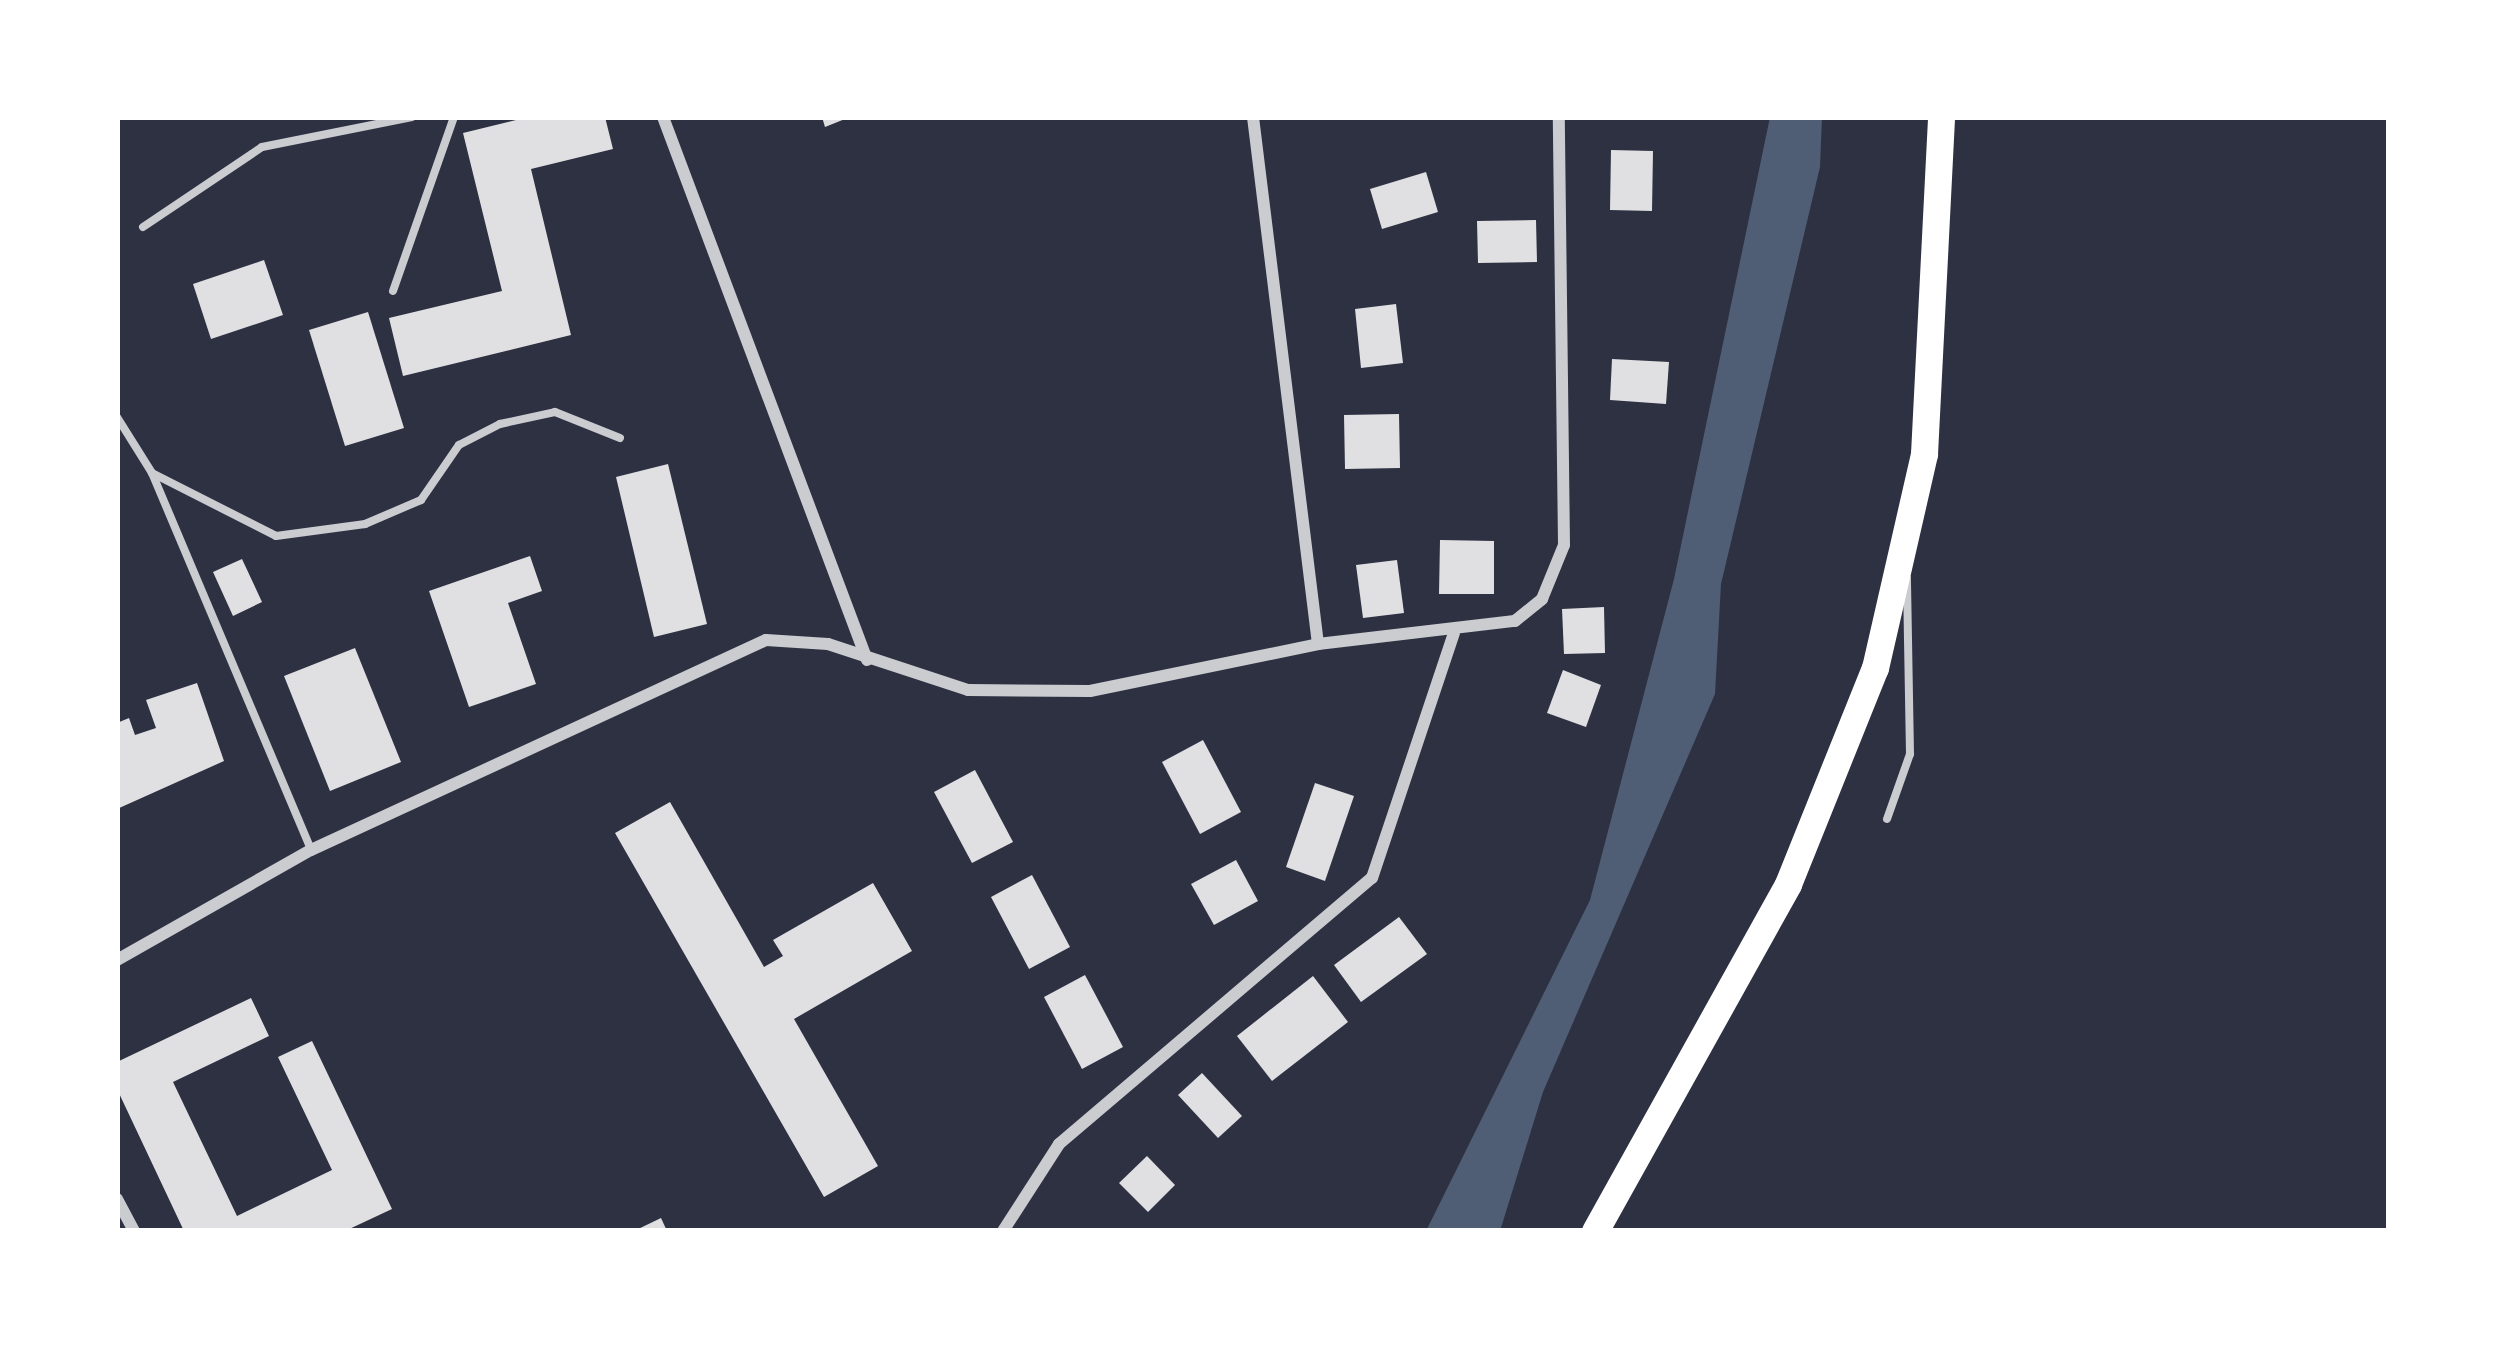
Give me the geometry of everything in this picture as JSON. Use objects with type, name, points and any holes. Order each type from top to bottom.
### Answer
[{"type":"main road","points":[[1595,1231],[1788,884],[1907,565],[1933,346],[1941,117]]},
{"type":"street","points":[[663,117],[867,660]]},
{"type":"street","points":[[1253,117],[1318,644]]},
{"type":"street","points":[[117,960],[311,850],[766,640],[867,660],[968,690],[1090,691],[1318,644],[1454,633],[1515,620],[1542,599],[1564,545],[1559,117]]},
{"type":"street","points":[[1003,1231],[1059,1144],[1372,878],[1454,633]]},
{"type":"street","points":[[117,1199],[134,1231]]},
{"type":"lane","points":[[143,227],[262,147],[412,117]]},
{"type":"lane","points":[[393,291],[454,117]]},
{"type":"lane","points":[[152,473],[276,536],[364,524],[421,500],[459,446],[500,424],[555,412],[620,439]]},
{"type":"lane","points":[[117,417],[152,473],[311,850]]},
{"type":"lane","points":[[1887,819],[1910,754],[1907,565]]},
{"type":"water","points":[[1770,117],[1822,117],[1820,167],[1721,584],[1715,694],[1543,1092],[1500,1231],[1426,1231],[1590,900],[1674,579]]},
{"type":"building","points":[[528,117],[605,117],[613,149],[531,169],[571,335],[403,376],[389,318],[502,291],[463,133]]},
{"type":"building","points":[[822,117],[850,117],[825,127]]},
{"type":"building","points":[[1611,150],[1653,151],[1652,211],[1610,210]]},
{"type":"building","points":[[1426,172],[1438,212],[1382,229],[1370,189]]},
{"type":"building","points":[[1536,220],[1537,262],[1478,263],[1477,221]]},
{"type":"building","points":[[264,260],[283,315],[211,339],[193,284]]},
{"type":"building","points":[[1396,304],[1403,363],[1361,368],[1355,309]]},
{"type":"building","points":[[368,312],[404,428],[345,446],[309,330]]},
{"type":"building","points":[[1612,359],[1669,362],[1666,404],[1610,400]]},
{"type":"building","points":[[1399,414],[1400,468],[1345,469],[1344,415]]},
{"type":"building","points":[[668,464],[707,624],[654,637],[616,477]]},
{"type":"building","points":[[1440,540],[1494,541],[1494,594],[1439,594]]},
{"type":"building","points":[[530,556],[542,591],[508,603],[536,684],[469,707],[429,591]]},
{"type":"building","points":[[242,559],[262,602],[233,616],[213,572]]},
{"type":"building","points":[[1397,560],[1404,613],[1363,618],[1356,565]]},
{"type":"building","points":[[1604,607],[1605,653],[1564,654],[1562,609]]},
{"type":"building","points":[[355,648],[401,762],[330,791],[284,676]]},
{"type":"building","points":[[1563,670],[1601,685],[1586,727],[1547,713]]},
{"type":"building","points":[[197,683],[224,761],[117,809],[117,723],[129,718],[135,735],[156,728],[146,700]]},
{"type":"building","points":[[1203,740],[1241,812],[1200,834],[1162,762]]},
{"type":"building","points":[[975,770],[1013,842],[972,863],[934,792]]},
{"type":"building","points":[[1315,783],[1354,796],[1325,881],[1286,867]]},
{"type":"building","points":[[670,802],[764,967],[783,956],[773,940],[873,883],[912,951],[794,1019],[878,1166],[824,1197],[615,833]]},
{"type":"building","points":[[1236,860],[1258,901],[1214,925],[1191,884]]},
{"type":"building","points":[[1032,875],[1070,947],[1029,969],[991,897]]},
{"type":"building","points":[[1399,917],[1427,954],[1361,1002],[1334,965]]},
{"type":"building","points":[[1085,975],[1123,1047],[1082,1069],[1044,997]]},
{"type":"building","points":[[1313,976],[1348,1022],[1272,1081],[1237,1036]]},
{"type":"building","points":[[251,998],[269,1036],[173,1082],[237,1216],[332,1170],[278,1057],[312,1041],[392,1209],[345,1231],[184,1231],[117,1089],[117,1062]]},
{"type":"building","points":[[1202,1073],[1242,1116],[1218,1138],[1178,1095]]},
{"type":"building","points":[[1147,1156],[1175,1185],[1148,1212],[1119,1183]]},
{"type":"building","points":[[661,1218],[667,1231],[634,1231]]}]
